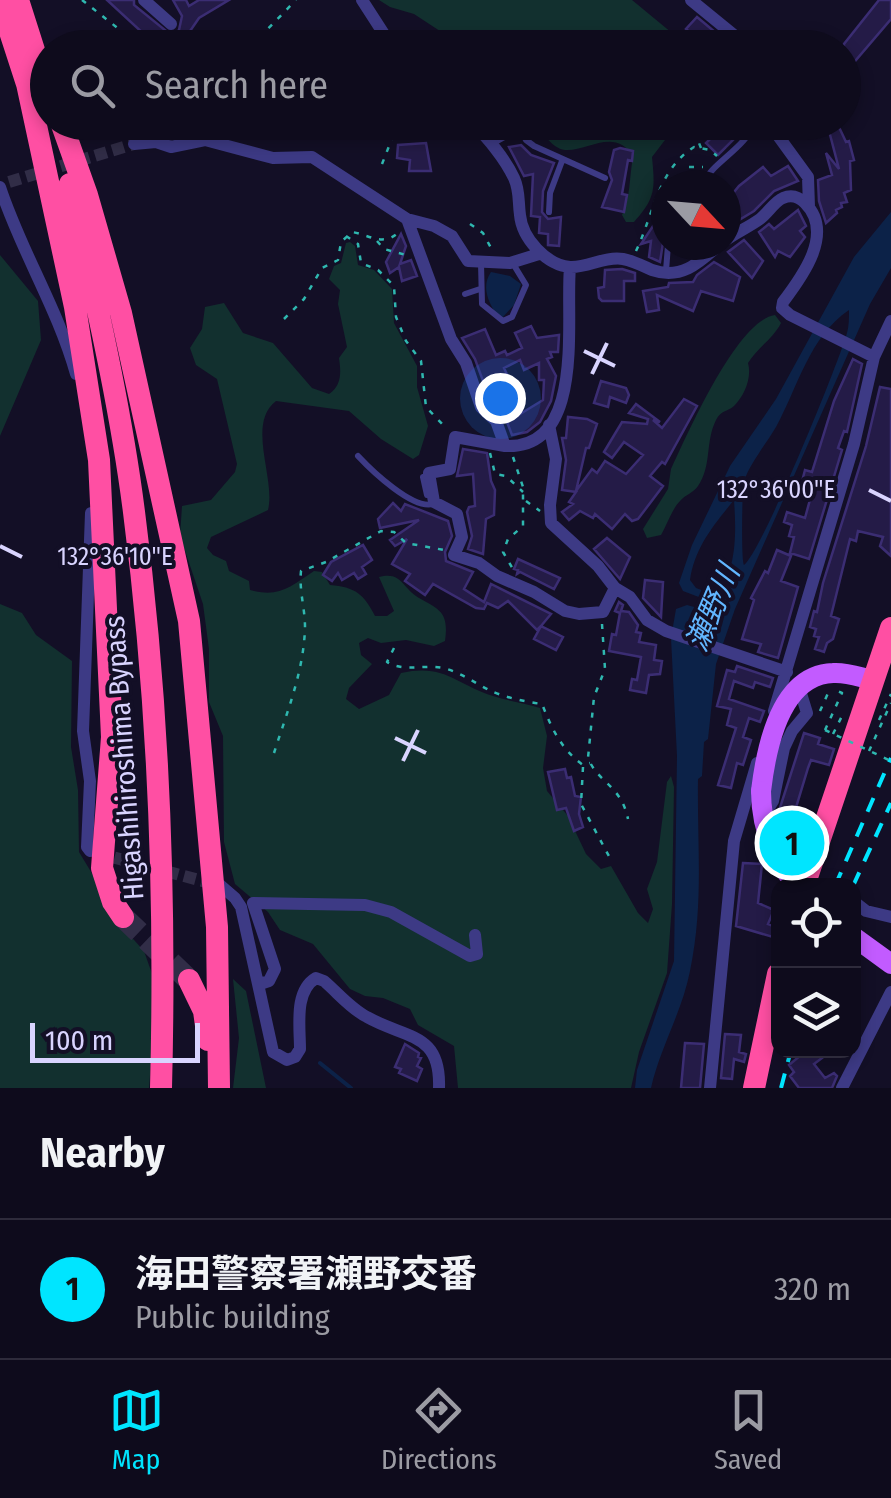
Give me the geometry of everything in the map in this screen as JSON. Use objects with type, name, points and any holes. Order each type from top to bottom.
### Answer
[{"type":"highway","name":"Higashihiroshima Bypass","points":[[18,0],[30,43]]},
{"type":"highway","name":"Higashihiroshima Bypass","points":[[0,2],[30,61]]},
{"type":"highway","points":[[50,140],[96,442],[112,737],[102,868],[122,917]]},
{"type":"highway","name":"Higashihiroshima Bypass","points":[[55,140],[97,308]]},
{"type":"highway","name":"Higashihiroshima Bypass","points":[[62,140],[134,509],[149,644],[164,898],[161,1088]]},
{"type":"highway","points":[[65,140],[87,195],[121,313],[189,621],[217,927],[218,1088]]},
{"type":"highway","points":[[803,878],[882,687],[891,628]]},
{"type":"highway","points":[[189,980],[204,1011],[208,1032],[208,1088]]},
{"type":"highway","points":[[754,1088],[771,1007]]},
{"type":"main road","points":[[794,878],[771,846],[762,818],[761,791],[766,760],[793,679],[832,673],[882,687]]},
{"type":"main road","points":[[861,942],[891,964]]},
{"type":"street","points":[[362,0],[381,30]]},
{"type":"street","points":[[691,0],[728,30]]},
{"type":"street","points":[[152,2],[171,24]]},
{"type":"street","points":[[134,144],[156,142],[171,147],[205,140],[273,158],[312,157],[407,221],[434,226],[452,236],[468,261],[512,262],[540,254]]},
{"type":"street","points":[[488,140],[514,179],[520,220],[540,254],[570,267],[605,258],[630,261],[666,273],[684,272],[700,260]]},
{"type":"street","points":[[781,140],[808,177],[809,207]]},
{"type":"street","points":[[3,184],[14,226],[62,328],[80,388],[91,516],[83,732],[90,781],[90,851]]},
{"type":"street","points":[[741,231],[781,198],[800,198],[815,218],[815,246],[808,270],[782,308],[874,357]]},
{"type":"street","points":[[407,221],[450,339],[466,363],[481,406],[496,421],[508,447]]},
{"type":"street","points":[[570,267],[564,404],[528,444],[508,447],[455,437],[450,468],[430,473],[432,500],[457,514],[462,538],[454,555],[479,563],[565,611],[601,612],[615,588]]},
{"type":"street","points":[[710,1088],[734,841],[793,679],[874,357],[891,322]]},
{"type":"street","points":[[549,425],[556,459],[552,524],[598,566],[615,588],[630,597],[646,620],[793,679],[807,713],[784,748],[770,806],[744,810]]},
{"type":"street","points":[[220,886],[240,907],[277,1056],[286,1060],[300,1050],[301,997],[316,978],[324,980],[364,1016],[409,1034],[428,1047],[438,1059],[439,1088]]},
{"type":"street","points":[[260,984],[268,981],[275,970],[253,902],[365,905],[391,912],[470,956],[477,954],[475,935]]},
{"type":"street","points":[[861,907],[891,917]]},
{"type":"street","points":[[842,1088],[891,992]]},
{"type":"lane","points":[[492,144],[497,140]]},
{"type":"lane","points":[[526,140],[562,161],[606,178]]},
{"type":"lane","points":[[709,170],[740,140]]},
{"type":"lane","points":[[549,212],[550,194],[562,161]]},
{"type":"lane","points":[[666,273],[667,260]]},
{"type":"lane","points":[[487,262],[480,289],[482,304],[498,320],[510,320],[526,284],[512,262]]},
{"type":"lane","points":[[464,294],[480,289]]},
{"type":"lane","points":[[358,456],[422,506],[434,504],[423,477]]},
{"type":"path","points":[[82,0],[120,30]]},
{"type":"path","points":[[267,30],[296,0]]},
{"type":"path","points":[[382,164],[391,140]]},
{"type":"path","points":[[698,140],[701,148]]},
{"type":"path","points":[[672,170],[694,147],[710,150],[720,160]]},
{"type":"path","points":[[689,167],[709,170]]},
{"type":"path","points":[[630,261],[651,216]]},
{"type":"path","points":[[284,318],[304,298],[322,268],[338,260],[346,236],[352,232],[377,240],[391,239],[407,221]]},
{"type":"path","points":[[470,224],[488,240],[487,262]]},
{"type":"path","points":[[346,236],[358,244],[361,263],[378,270],[394,286],[396,316],[420,361],[426,408],[455,437]]},
{"type":"path","points":[[377,240],[384,249],[406,256]]},
{"type":"path","points":[[508,447],[524,492],[523,526],[508,539],[503,552],[514,572],[513,582]]},
{"type":"path","points":[[489,450],[495,474],[506,476],[524,492]]},
{"type":"path","points":[[524,500],[550,516]]},
{"type":"path","points":[[274,753],[300,672],[305,626],[299,586],[301,571],[389,530],[406,542],[454,555]]},
{"type":"path","points":[[601,612],[605,670],[591,714],[590,763],[620,796],[628,819]]},
{"type":"path","points":[[394,648],[387,662],[396,667],[414,664],[441,668],[472,678],[495,692],[542,704],[559,741],[583,765],[581,804],[612,860]]},
{"type":"path","points":[[874,732],[882,687]]},
{"type":"path","points":[[815,721],[831,688],[842,693],[825,730],[891,761]]},
{"type":"path","points":[[869,750],[891,703]]},
{"type":"path","points":[[833,734],[844,714]]},
{"type":"path","points":[[583,765],[590,763]]},
{"type":"green space","points":[[379,0],[632,0],[668,30],[438,30],[414,14]]},
{"type":"green space","points":[[548,140],[665,140],[652,157],[650,199],[634,222],[626,222],[622,215],[633,157],[626,148],[610,142],[560,149]]},
{"type":"green space","points":[[350,242],[355,246],[358,265],[374,270],[392,289],[394,323],[417,366],[417,387],[428,426],[419,455],[413,459],[381,439],[349,411],[276,401],[263,423],[268,510],[211,537],[207,548],[226,561],[229,571],[249,581],[250,590],[277,592],[314,571],[322,572],[330,585],[358,593],[375,616],[387,616],[394,611],[379,577],[393,576],[438,609],[446,624],[445,641],[434,646],[406,640],[381,643],[368,638],[359,643],[361,655],[372,664],[349,688],[346,699],[359,709],[389,695],[401,673],[429,671],[493,696],[540,708],[547,736],[543,768],[547,791],[568,816],[586,854],[601,869],[611,866],[648,923],[653,909],[647,889],[657,862],[671,776],[672,904],[667,973],[639,1052],[631,1088],[458,1088],[454,1046],[418,1025],[410,1009],[350,989],[313,944],[280,930],[268,912],[235,884],[224,842],[223,736],[209,702],[209,649],[203,604],[180,536],[182,506],[211,500],[235,472],[237,464],[217,379],[196,365],[190,348],[202,329],[205,307],[224,303],[243,333],[273,343],[312,388],[329,394],[338,382],[339,358],[347,347],[338,304],[340,290],[329,279]]},
{"type":"green space","points":[[0,255],[38,301],[41,340],[0,436]]},
{"type":"green space","points":[[775,315],[781,323],[748,363],[748,380],[741,397],[716,420],[698,486],[677,504],[661,535],[647,538],[643,529],[668,489],[671,469],[715,380],[745,336]]},
{"type":"green space","points":[[0,604],[22,613],[36,635],[72,661],[71,747],[78,790],[79,852],[99,885],[106,909],[144,951],[157,988],[149,1088],[0,1088]]},
{"type":"green space","points":[[233,979],[246,991],[266,1088],[233,1088],[239,1038]]},
{"type":"water","name":"瀬野川","points":[[891,212],[891,268],[870,304],[735,609],[716,664],[708,739],[704,742],[702,776],[698,779],[698,898],[690,971],[651,1088],[635,1088],[637,1070],[674,961],[677,756],[671,638],[676,609],[687,605],[712,612],[714,609],[704,599],[683,591],[679,583],[692,545],[730,466],[776,399],[854,257]],"holes":[[[849,310],[847,333],[815,417],[782,494],[744,565],[744,481],[776,427],[814,348]],[[734,500],[732,563],[715,595],[696,588],[690,580],[692,568],[712,528]]]},
{"type":"water","points":[[491,272],[510,276],[521,284],[514,305],[503,317],[494,311],[487,294]]},
{"type":"building","points":[[107,0],[134,0],[134,5],[165,30],[140,30]]},
{"type":"building","points":[[173,0],[186,0],[189,6],[199,0],[229,0],[199,18],[191,30],[179,30],[182,16]]},
{"type":"building","points":[[879,0],[891,0],[891,19],[861,54],[861,30],[855,30]]},
{"type":"building","points":[[697,17],[712,30],[687,30]]},
{"type":"building","points":[[709,140],[733,140],[718,155],[706,143]]},
{"type":"building","points":[[831,140],[849,141],[854,160],[850,161],[851,190],[844,193],[847,202],[841,203],[842,207],[826,223],[818,180],[832,175],[826,153],[839,169]]},
{"type":"building","points":[[426,143],[431,171],[409,171],[410,160],[397,158],[398,145]]},
{"type":"building","points":[[521,145],[531,155],[554,163],[543,191],[542,212],[548,219],[561,217],[559,246],[548,245],[548,234],[539,233],[540,217],[531,216],[533,174],[524,176],[509,147]]},
{"type":"building","points":[[614,150],[633,151],[622,194],[627,195],[624,212],[602,207],[612,180],[609,172]]},
{"type":"building","points":[[788,166],[798,181],[774,191],[741,219],[741,184],[763,167],[771,176]]},
{"type":"building","points":[[798,210],[806,226],[800,231],[805,237],[790,257],[778,251],[775,257],[759,232],[769,224],[774,229]]},
{"type":"building","points":[[401,234],[406,246],[400,264],[411,260],[417,276],[402,281],[399,267],[390,273],[386,262]]},
{"type":"building","points":[[744,240],[763,261],[752,278],[735,260],[741,260]]},
{"type":"building","points":[[714,262],[740,277],[733,301],[701,291],[693,311],[657,295],[659,310],[647,312],[643,291],[668,287],[669,283],[693,282]]},
{"type":"building","points":[[605,270],[635,273],[635,281],[624,281],[624,301],[602,301],[598,288],[604,287]]},
{"type":"building","points":[[531,326],[537,338],[559,335],[558,352],[550,352],[552,357],[547,359],[556,376],[551,401],[540,422],[527,432],[512,435],[507,422],[543,400],[544,380],[539,380],[539,363],[524,370],[520,360],[504,368],[513,387],[491,403],[475,359],[462,338],[485,329],[496,355],[505,351],[507,355],[522,348],[515,333]]},
{"type":"building","points":[[853,359],[862,364],[847,432],[844,431],[838,448],[842,450],[809,559],[790,553],[792,525],[784,522],[787,512],[805,518],[811,496],[799,493],[805,470],[812,472],[834,401]]},
{"type":"building","points":[[601,381],[626,388],[626,403],[610,397],[608,407],[594,403]]},
{"type":"building","points":[[880,387],[891,389],[891,556],[880,546],[883,537],[858,531],[856,541],[850,539],[831,616],[839,619],[824,652],[815,649],[819,637],[814,636],[816,629],[810,627],[866,446]]},
{"type":"building","points":[[684,399],[697,406],[665,464],[662,462],[650,476],[663,486],[638,519],[632,521],[625,514],[612,529],[595,514],[593,518],[580,511],[569,520],[562,512],[573,504],[569,502],[576,492],[562,490],[566,460],[562,438],[566,438],[568,417],[597,424],[586,448],[576,491],[592,469],[597,473],[605,461],[626,474],[643,455],[624,442],[612,458],[604,452],[622,422],[647,424],[648,419],[629,413],[636,404],[660,422],[653,420],[662,428]]},
{"type":"building","points":[[463,449],[487,453],[495,490],[494,515],[486,519],[483,554],[468,549],[472,536],[467,512],[475,506],[473,474],[457,476]]},
{"type":"building","points":[[393,503],[401,511],[405,504],[448,521],[452,536],[445,552],[446,561],[473,572],[464,589],[484,602],[491,584],[551,614],[537,630],[508,601],[498,608],[487,603],[484,609],[476,608],[433,584],[425,595],[405,581],[410,574],[392,564],[407,539],[395,546],[390,540],[419,520],[380,528],[378,519]]},
{"type":"building","points":[[607,538],[630,557],[620,579],[594,549]]},
{"type":"building","points":[[363,545],[372,560],[362,567],[366,574],[358,579],[354,573],[342,580],[338,573],[332,581],[323,575],[331,562]]},
{"type":"building","points":[[777,550],[791,556],[781,581],[798,587],[778,658],[758,652],[761,644],[742,639],[754,600],[751,598],[765,571],[768,573]]},
{"type":"building","points":[[518,559],[560,578],[554,589],[517,574],[514,569]]},
{"type":"building","points":[[645,580],[663,582],[661,617],[643,598]]},
{"type":"building","points":[[619,602],[623,605],[621,611],[629,612],[638,625],[639,642],[656,645],[654,660],[662,661],[660,674],[649,675],[646,693],[630,690],[632,679],[637,680],[641,657],[609,651],[612,634],[616,635],[620,613],[615,611]]},
{"type":"building","points":[[541,626],[563,637],[556,650],[534,639]]},
{"type":"building","points":[[737,666],[773,678],[770,687],[755,682],[753,688],[734,681],[729,699],[764,711],[760,722],[749,718],[743,737],[751,740],[743,765],[737,763],[731,788],[718,785],[736,728],[727,725],[731,709],[717,706],[727,670],[735,672]]},
{"type":"building","points":[[804,733],[820,738],[818,744],[834,749],[829,765],[811,760],[808,768],[788,834],[797,838],[794,843],[801,846],[797,854],[787,847],[777,817]]},
{"type":"building","points":[[565,769],[575,796],[581,797],[579,814],[583,827],[574,831],[566,808],[557,810],[548,772]]},
{"type":"building","points":[[743,863],[762,864],[758,903],[771,909],[771,936],[736,926]]},
{"type":"building","points":[[725,1034],[741,1035],[739,1052],[746,1054],[744,1062],[734,1059],[732,1079],[721,1078]]},
{"type":"building","points":[[685,1043],[704,1044],[700,1088],[681,1088]]},
{"type":"building","points":[[405,1044],[421,1058],[417,1081],[395,1067]]},
{"type":"building","points":[[797,1058],[822,1058],[814,1064],[825,1078],[834,1073],[837,1076],[832,1088],[799,1088],[790,1076],[794,1072],[789,1065]]},
{"type":"waterway","points":[[320,1063],[351,1088]]},
{"type":"tunnel","points":[[9,182],[134,144]]},
{"type":"tunnel","points":[[97,853],[218,885]]},
{"type":"tunnel","points":[[123,917],[189,980]]},
{"type":"railway","points":[[838,878],[891,758]]},
{"type":"railway","points":[[857,878],[891,803]]},
{"type":"railway","points":[[781,1088],[789,1058]]},
{"type":"place","name":"海田警察署瀬野交番","points":[[792,843]]}]
